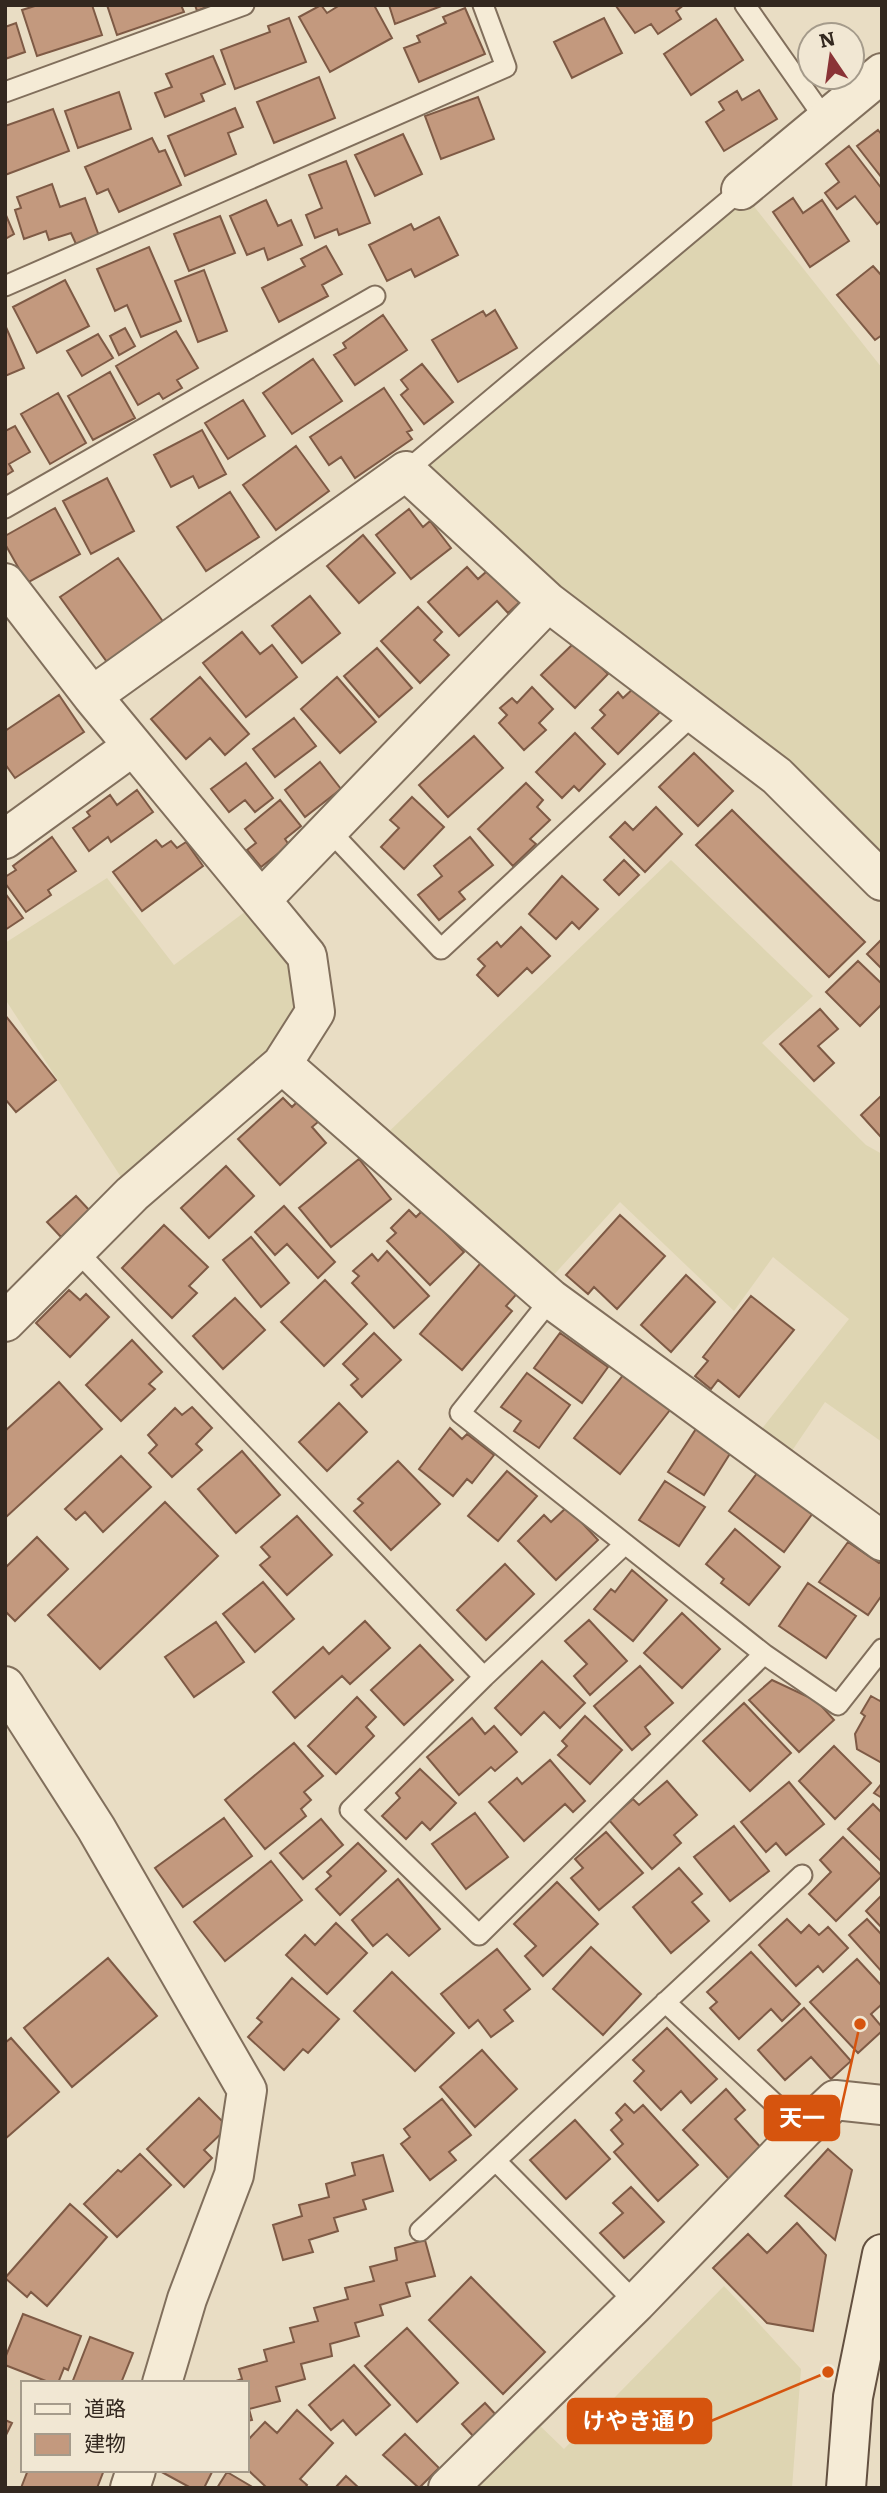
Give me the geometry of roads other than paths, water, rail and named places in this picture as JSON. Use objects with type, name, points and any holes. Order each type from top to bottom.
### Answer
[{"type":"street","points":[[741,190],[882,73]]},
{"type":"street","points":[[92,696],[406,471],[548,602],[777,776],[882,881]]},
{"type":"street","points":[[5,583],[92,696],[307,956],[315,1012],[282,1064],[132,1194],[5,1322]]},
{"type":"street","points":[[262,899],[548,602]]},
{"type":"street","points":[[5,839],[133,746]]},
{"type":"street","points":[[282,1064],[551,1299],[882,1541]]},
{"type":"street","points":[[5,1686],[96,1828],[247,2090],[234,2175],[187,2299],[163,2381]]},
{"type":"street","points":[[448,2488],[636,2303],[835,2100],[882,2105]]},
{"type":"street","points":[[846,2488],[853,2397],[882,2254]]},
{"type":"lane","points":[[5,92],[244,5]]},
{"type":"lane","points":[[5,286],[506,67],[483,5]]},
{"type":"lane","points":[[745,5],[825,119]]},
{"type":"lane","points":[[406,471],[741,190]]},
{"type":"lane","points":[[5,508],[375,296]]},
{"type":"lane","points":[[329,830],[441,949],[695,713]]},
{"type":"lane","points":[[76,1250],[484,1677]]},
{"type":"lane","points":[[551,1299],[460,1413],[764,1654],[838,1705],[882,1649]]},
{"type":"lane","points":[[625,1544],[484,1677],[350,1810],[479,1935],[764,1654]]},
{"type":"lane","points":[[420,2231],[802,1875]]},
{"type":"lane","points":[[665,2002],[803,2130]]},
{"type":"lane","points":[[496,2161],[636,2303]]},
{"type":"place","name":"天一","points":[[860,2024]]},
{"type":"place","name":"けやき通り","points":[[828,2372]]}]
